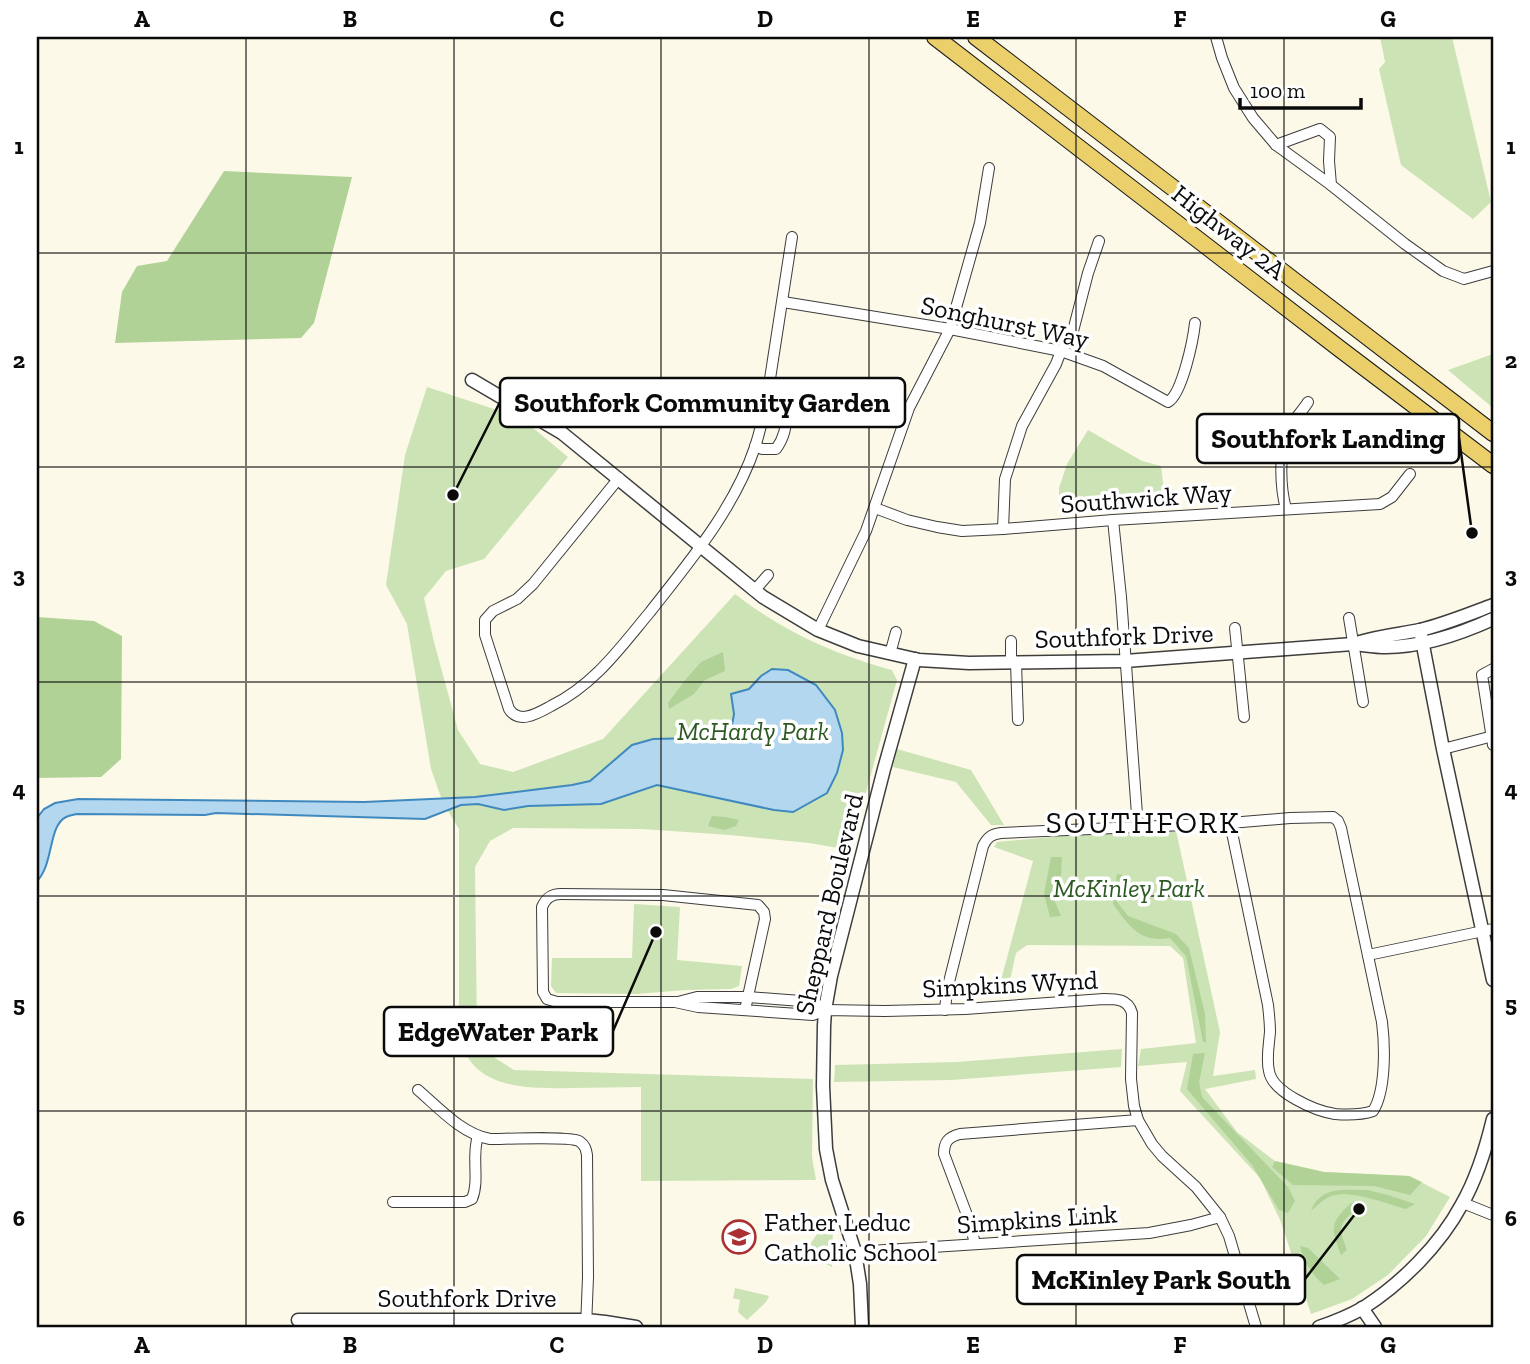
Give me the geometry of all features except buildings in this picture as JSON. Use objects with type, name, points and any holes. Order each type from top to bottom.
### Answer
[{"type":"main road","name":"Highway 2A","points":[[935,37],[1493,465]]},
{"type":"main road","name":"Highway 2A","points":[[976,37],[1493,433]]},
{"type":"street","points":[[1216,37],[1234,88],[1253,118],[1276,145],[1443,271],[1464,279],[1493,271]]},
{"type":"street","points":[[1276,145],[1320,129],[1330,137],[1331,185]]},
{"type":"street","points":[[818,630],[866,531],[909,408],[950,329],[980,223],[989,168]]},
{"type":"street","points":[[619,478],[533,583],[517,599],[493,611],[485,620],[485,635],[512,714],[519,717],[535,714],[564,699],[591,680],[615,656],[701,547],[732,496],[755,446],[767,405],[792,237]]},
{"type":"street","points":[[1003,529],[1005,479],[1022,426],[1072,335],[1099,241]]},
{"type":"street","name":"Songhurst Way","points":[[783,302],[950,329],[1061,351],[1103,366],[1168,402],[1173,399],[1185,368],[1195,323]]},
{"type":"street","name":"Southfork Drive","points":[[472,380],[562,433],[754,591],[818,630],[890,654],[952,663],[1014,663],[1125,661],[1353,644],[1386,647],[1422,643],[1464,632],[1493,619]]},
{"type":"street","points":[[1286,509],[1282,475],[1283,445],[1289,426],[1308,402]]},
{"type":"street","points":[[755,446],[776,449],[784,432],[784,416],[767,405]]},
{"type":"street","name":"Southwick Way","points":[[875,508],[937,527],[962,531],[1003,529],[1380,504],[1392,497],[1410,474]]},
{"type":"street","points":[[1113,520],[1138,828]]},
{"type":"street","points":[[754,591],[768,575]]},
{"type":"street","name":"Southfork Drive","points":[[1353,644],[1374,637],[1420,629],[1493,605]]},
{"type":"street","points":[[1349,618],[1363,702]]},
{"type":"street","name":"Southfork Drive","points":[[1236,628],[1238,653]]},
{"type":"street","points":[[1420,629],[1443,749],[1488,930],[1493,980]]},
{"type":"street","points":[[890,654],[896,632]]},
{"type":"street","name":"Southfork Drive","points":[[1011,641],[1014,663]]},
{"type":"street","points":[[1238,653],[1244,717]]},
{"type":"street","name":"Sheppard Boulevard","points":[[862,1327],[855,1252],[832,1180],[826,1149],[823,1070],[825,1010],[831,976],[884,769],[915,659]]},
{"type":"street","points":[[1014,663],[1018,720]]},
{"type":"street","points":[[1443,749],[1493,739],[1482,675],[1493,669]]},
{"type":"street","points":[[945,1010],[950,977],[983,846],[988,837],[1001,833],[1333,817],[1341,828],[1383,1035],[1380,1097],[1373,1111],[1334,1114],[1319,1110],[1291,1096],[1280,1088],[1270,1075],[1268,1005],[1230,823]]},
{"type":"street","points":[[745,1010],[765,919],[764,912],[758,905],[663,895],[555,894],[547,898],[542,907],[542,986],[547,999],[557,1002],[675,1002],[698,1007],[745,1010],[813,1014],[825,1010]]},
{"type":"street","points":[[1368,955],[1488,930]]},
{"type":"street","points":[[675,1002],[697,997],[748,997],[814,1002],[825,1010]]},
{"type":"street","name":"Simpkins Wynd","points":[[825,1010],[945,1010],[1104,999],[1122,1000],[1128,1004],[1132,1013],[1131,1079],[1138,1120],[1162,1156],[1196,1187],[1220,1217],[1229,1236],[1256,1327]]},
{"type":"street","points":[[418,1090],[469,1132],[478,1136],[490,1139],[574,1140],[586,1148],[586,1324]]},
{"type":"street","points":[[1319,1327],[1362,1308],[1405,1275],[1449,1226],[1463,1203],[1482,1158],[1493,1119]]},
{"type":"street","points":[[975,1244],[944,1154],[945,1144],[951,1136],[1138,1120]]},
{"type":"street","points":[[393,1202],[465,1202],[472,1199],[475,1192],[475,1147],[478,1136]]},
{"type":"street","points":[[1463,1203],[1493,1215]]},
{"type":"street","name":"Simpkins Link","points":[[855,1252],[1149,1233],[1220,1217]]},
{"type":"street","points":[[1362,1308],[1375,1327]]},
{"type":"street","name":"Southfork Drive","points":[[298,1320],[363,1324],[605,1322],[636,1327]]},
{"type":"green space","points":[[1380,37],[1452,37],[1491,202],[1473,219],[1401,165],[1379,69],[1385,62]]},
{"type":"green space","points":[[224,171],[352,177],[314,323],[301,338],[115,343],[122,292],[137,266],[167,261]]},
{"type":"green space","points":[[1493,354],[1493,408],[1448,370]]},
{"type":"green space","name":"McHardy Park","points":[[427,387],[521,418],[568,457],[484,559],[446,571],[424,598],[458,730],[480,764],[513,772],[603,739],[735,594],[772,620],[809,640],[892,670],[897,680],[850,850],[730,835],[642,829],[513,828],[490,841],[475,867],[477,1033],[495,1058],[514,1070],[813,1079],[812,1157],[816,1180],[641,1181],[641,1087],[517,1086],[485,1075],[473,1064],[464,1049],[459,1030],[459,829],[443,803],[431,769],[407,624],[386,585],[405,455]]},
{"type":"green space","points":[[1088,430],[1142,461],[1161,466],[1166,507],[1059,514],[1059,488],[1067,464]]},
{"type":"green space","points":[[37,617],[94,621],[122,636],[121,759],[101,777],[37,778]]},
{"type":"green space","points":[[723,652],[725,671],[705,680],[694,694],[669,709],[668,703],[701,662]]},
{"type":"green space","points":[[897,749],[971,770],[1004,825],[991,825],[956,782],[893,767]]},
{"type":"green space","points":[[712,816],[739,820],[736,826],[724,830],[708,826]]},
{"type":"green space","name":"McKinley Park","points":[[1175,826],[1220,1032],[1213,1076],[1255,1070],[1256,1079],[1205,1089],[1237,1132],[1275,1161],[1324,1172],[1409,1176],[1450,1197],[1426,1236],[1388,1275],[1352,1299],[1311,1314],[1281,1222],[1260,1178],[1180,1091],[1187,1062],[1138,1066],[1141,1049],[1196,1043],[1183,958],[1170,946],[1027,945],[1016,953],[1007,994],[997,995],[1033,861],[994,847],[997,842]]},
{"type":"green space","points":[[1051,857],[1062,857],[1061,875],[1051,892],[1061,916],[1050,917],[1044,894]]},
{"type":"green space","points":[[1117,874],[1127,876],[1122,883],[1117,902],[1128,916],[1176,934],[1189,948],[1205,1014],[1206,1042],[1203,1042],[1186,956],[1170,938],[1143,936],[1125,920],[1113,904]]},
{"type":"green space","points":[[634,904],[680,907],[677,960],[742,966],[739,986],[731,989],[636,994],[556,993],[551,986],[552,958],[632,958]]},
{"type":"green space","points":[[1122,1049],[1121,1067],[951,1080],[834,1082],[835,1065],[957,1062]]},
{"type":"green space","points":[[1205,1053],[1199,1082],[1202,1097],[1288,1187],[1295,1201],[1288,1213],[1279,1210],[1252,1165],[1187,1089],[1193,1054]]},
{"type":"green space","points":[[1275,1161],[1324,1172],[1409,1176],[1422,1182],[1410,1195],[1374,1186],[1293,1185],[1272,1167]]},
{"type":"green space","points":[[1367,1190],[1415,1204],[1406,1209],[1346,1194],[1326,1198],[1311,1211],[1320,1197],[1327,1193]]},
{"type":"green space","points":[[1351,1203],[1362,1205],[1361,1212],[1353,1212],[1342,1225],[1341,1233],[1347,1250],[1341,1255],[1334,1226]]},
{"type":"green space","points":[[824,1224],[833,1228],[832,1267],[804,1253]]},
{"type":"green space","points":[[1300,1246],[1308,1248],[1340,1279],[1324,1285],[1309,1267]]},
{"type":"green space","points":[[735,1288],[769,1296],[747,1320],[738,1312],[740,1300],[733,1298]]},
{"type":"water","points":[[772,669],[788,670],[816,685],[835,710],[842,733],[843,750],[837,773],[827,793],[793,812],[657,785],[601,804],[528,806],[504,810],[478,804],[461,805],[425,819],[216,813],[77,814],[66,817],[56,828],[46,865],[37,881],[37,818],[44,809],[55,803],[78,799],[364,802],[475,797],[572,785],[590,781],[632,745],[653,739],[719,740],[731,731],[734,714],[731,694],[749,689]]},
{"type":"place","name":"Southfork Community Garden","points":[[453,495]]},
{"type":"place","name":"Southfork Landing","points":[[1472,533]]},
{"type":"place","name":"EdgeWater Park","points":[[656,932]]},
{"type":"place","name":"McKinley Park South","points":[[1359,1209]]},
{"type":"place","name":"Father Leduc Catholic School","points":[[739,1237]]},
{"type":"district","name":"SOUTHFORK","points":[[1143,823]]}]
